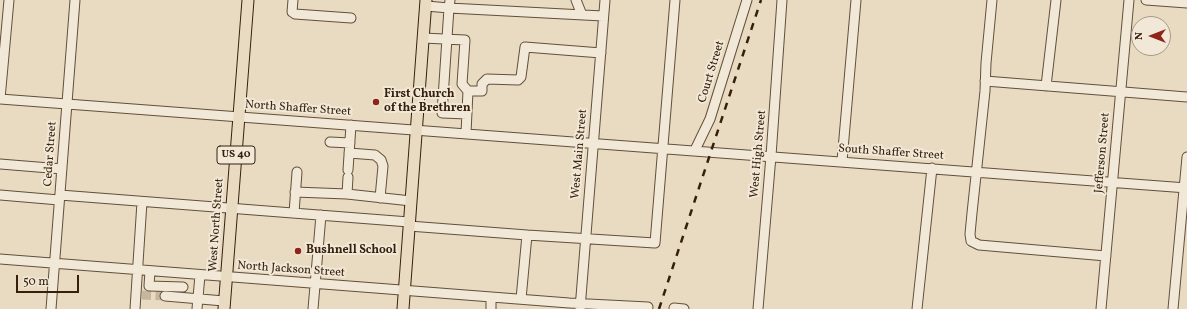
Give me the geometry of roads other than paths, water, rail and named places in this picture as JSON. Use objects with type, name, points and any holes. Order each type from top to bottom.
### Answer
[{"type":"main road","name":"West North Street","points":[[224,305],[248,0]]},
{"type":"main road","points":[[403,309],[426,3]]},
{"type":"street","points":[[0,99],[8,0]]},
{"type":"street","name":"Cedar Street","points":[[51,309],[75,0]]},
{"type":"street","points":[[293,0],[292,12],[295,14],[351,18]]},
{"type":"street","points":[[576,0],[582,15]]},
{"type":"street","name":"West Main Street","points":[[580,306],[605,0]]},
{"type":"street","points":[[0,195],[60,197],[232,208],[527,235],[655,243],[675,0]]},
{"type":"street","name":"Court Street","points":[[696,150],[710,119],[747,0]]},
{"type":"street","name":"West High Street","points":[[758,309],[782,0]]},
{"type":"street","points":[[842,161],[856,0]]},
{"type":"street","points":[[992,0],[970,234],[971,240],[979,245],[1106,256]]},
{"type":"street","points":[[1046,86],[1056,0]]},
{"type":"street","name":"Jefferson Street","points":[[1101,309],[1129,0]]},
{"type":"street","points":[[1146,0],[1187,3]]},
{"type":"street","points":[[426,3],[604,16]]},
{"type":"street","points":[[450,4],[442,113],[467,114]]},
{"type":"street","points":[[423,38],[465,40],[462,84],[468,91],[466,133]]},
{"type":"street","points":[[468,91],[482,91],[482,84],[487,79],[518,80],[521,77],[524,47],[600,53]]},
{"type":"street","points":[[985,81],[1187,97]]},
{"type":"street","name":"North Shaffer Street","points":[[0,99],[593,143]]},
{"type":"street","points":[[348,194],[351,125]]},
{"type":"street","points":[[330,142],[350,143]]},
{"type":"street","name":"South Shaffer Street","points":[[593,143],[1186,188]]},
{"type":"street","points":[[349,153],[375,155],[381,160],[383,166],[380,198]]},
{"type":"street","points":[[1173,309],[1186,188],[1187,158]]},
{"type":"street","points":[[0,164],[62,169]]},
{"type":"street","points":[[917,309],[932,168]]},
{"type":"street","points":[[294,213],[297,172]]},
{"type":"street","points":[[295,192],[348,194],[411,201]]},
{"type":"street","points":[[134,309],[138,292],[142,202]]},
{"type":"street","points":[[313,309],[321,215]]},
{"type":"street","points":[[521,299],[527,235]]},
{"type":"street","name":"North Jackson Street","points":[[0,259],[521,299],[580,306],[648,307]]},
{"type":"street","points":[[149,286],[150,271]]},
{"type":"street","points":[[197,309],[200,275]]},
{"type":"street","points":[[138,292],[149,286],[183,287]]},
{"type":"street","points":[[165,296],[198,299],[224,305]]},
{"type":"street","points":[[491,309],[492,297]]},
{"type":"street","points":[[674,308],[684,309]]},
{"type":"tunnel","points":[[142,295],[165,296]]},
{"type":"railway","points":[[659,309],[761,0]]},
{"type":"place","name":"First Church of the Brethren","points":[[376,102]]},
{"type":"place","name":"Bushnell School","points":[[298,251]]}]
